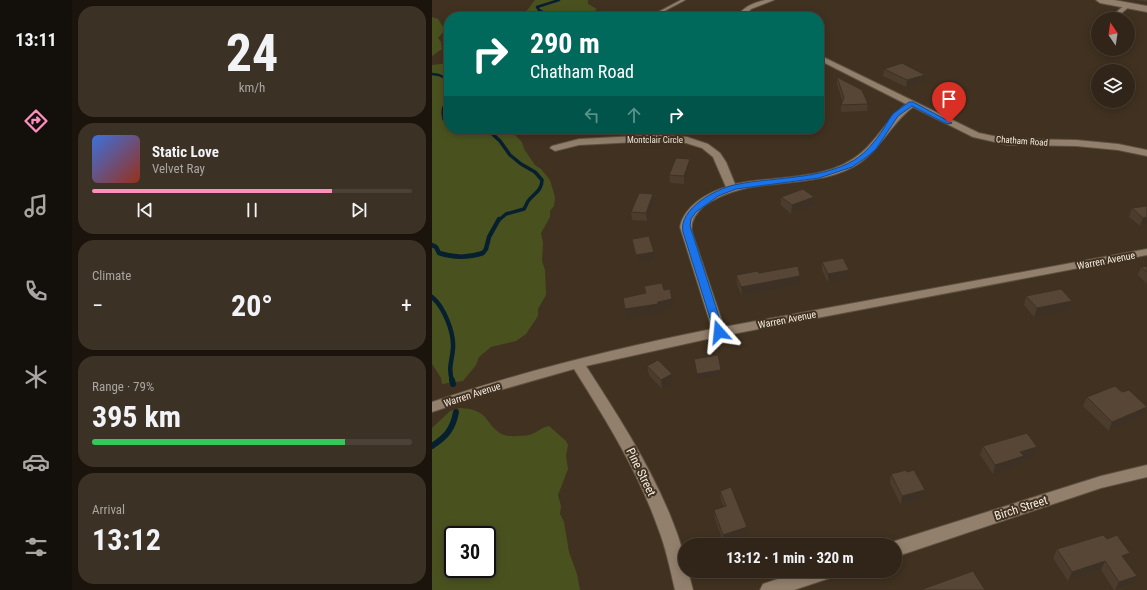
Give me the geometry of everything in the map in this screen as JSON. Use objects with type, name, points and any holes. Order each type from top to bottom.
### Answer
[{"type":"main road","points":[[1100,0],[1147,9]]},
{"type":"street","points":[[744,12],[750,8],[772,0]]},
{"type":"street","points":[[1120,12],[1128,5]]},
{"type":"street","name":"Chatham Road","points":[[824,60],[962,129],[989,139],[1025,144],[1097,144],[1147,153]]},
{"type":"street","points":[[719,332],[686,226],[690,215],[701,204],[716,194],[731,188],[810,177],[845,168],[857,162],[874,147],[896,115],[911,104]]},
{"type":"street","name":"Montclair Circle","points":[[555,148],[579,142],[655,138],[688,140],[701,144],[714,152],[721,162],[731,188]]},
{"type":"street","name":"Warren Avenue","points":[[432,407],[496,386],[577,363],[719,332],[1147,252]]},
{"type":"street","name":"Pine Street","points":[[577,363],[609,412],[635,457],[665,524],[676,555],[684,590]]},
{"type":"street","name":"Birch Street","points":[[902,547],[1101,482],[1147,471]]},
{"type":"street","points":[[769,590],[806,578]]},
{"type":"lane","points":[[659,12],[683,0]]},
{"type":"green space","points":[[535,0],[588,0],[588,4],[597,9],[593,12],[526,12]]},
{"type":"green space","points":[[432,17],[438,19],[444,28],[444,31],[438,38],[441,42],[442,49],[432,56]]},
{"type":"green space","points":[[444,64],[444,134],[514,134],[522,142],[524,149],[535,165],[541,169],[550,180],[555,197],[554,206],[550,211],[550,217],[541,233],[543,243],[542,261],[545,270],[546,295],[538,309],[538,316],[526,334],[516,341],[491,347],[479,357],[476,365],[463,381],[442,384],[441,378],[432,364],[432,65]]},
{"type":"green space","points":[[460,408],[470,409],[483,415],[493,428],[507,436],[529,435],[549,426],[566,441],[568,445],[566,456],[568,469],[558,495],[561,506],[560,514],[564,522],[569,552],[577,574],[580,590],[432,590],[432,428],[450,411]]},
{"type":"building","points":[[902,63],[925,75],[907,80],[884,69]]},
{"type":"building","points":[[837,77],[862,90],[868,104],[841,105],[844,98]]},
{"type":"building","points":[[676,158],[690,159],[684,176],[669,175]]},
{"type":"building","points":[[803,189],[814,197],[792,205],[781,197]]},
{"type":"building","points":[[639,193],[653,194],[646,213],[631,212]]},
{"type":"building","points":[[1147,206],[1147,217],[1143,218],[1132,208]]},
{"type":"building","points":[[649,236],[654,252],[636,255],[632,239]]},
{"type":"building","points":[[843,258],[849,270],[828,274],[822,262]]},
{"type":"building","points":[[798,266],[800,276],[741,287],[736,275],[758,271],[759,273]]},
{"type":"building","points":[[1147,266],[1147,272],[1141,267]]},
{"type":"building","points":[[662,283],[664,290],[670,289],[672,299],[658,302],[658,304],[625,309],[623,298],[646,293],[644,286]]},
{"type":"building","points":[[1061,289],[1072,301],[1037,308],[1026,296]]},
{"type":"building","points":[[718,355],[721,370],[697,374],[694,359]]},
{"type":"building","points":[[658,360],[672,374],[661,380],[647,366]]},
{"type":"building","points":[[1115,386],[1122,392],[1129,390],[1147,407],[1112,422],[1087,397]]},
{"type":"building","points":[[1027,433],[1037,447],[1020,452],[1024,456],[995,465],[983,446]]},
{"type":"building","points":[[906,470],[907,472],[914,470],[925,490],[902,496],[891,474]]},
{"type":"building","points":[[731,487],[747,527],[723,535],[714,510],[726,506],[720,491]]},
{"type":"building","points":[[1103,535],[1107,539],[1117,535],[1130,553],[1122,556],[1137,576],[1119,582],[1105,561],[1072,572],[1057,549]]},
{"type":"building","points":[[973,571],[985,590],[920,590]]},
{"type":"waterway","points":[[543,12],[537,7],[559,0]]},
{"type":"waterway","points":[[432,74],[444,78]]},
{"type":"waterway","points":[[444,108],[444,119]]},
{"type":"waterway","points":[[492,134],[500,141],[510,155],[521,164],[535,172],[542,180],[539,189],[528,201],[524,209],[506,214],[499,220]]},
{"type":"waterway","points":[[432,245],[436,247],[439,253],[450,256],[466,257],[483,253],[486,249],[489,237],[499,219]]},
{"type":"waterway","points":[[432,297],[444,313],[452,335],[453,348],[450,368],[452,381]]},
{"type":"waterway","points":[[452,380],[453,384]]},
{"type":"waterway","points":[[432,446],[451,428],[456,412]]},
{"type":"route","points":[[719,332],[686,226],[690,215],[701,204],[708,198],[724,190],[735,187],[819,175],[845,168],[857,162],[866,155],[874,147],[896,115],[911,104],[949,123]]}]
